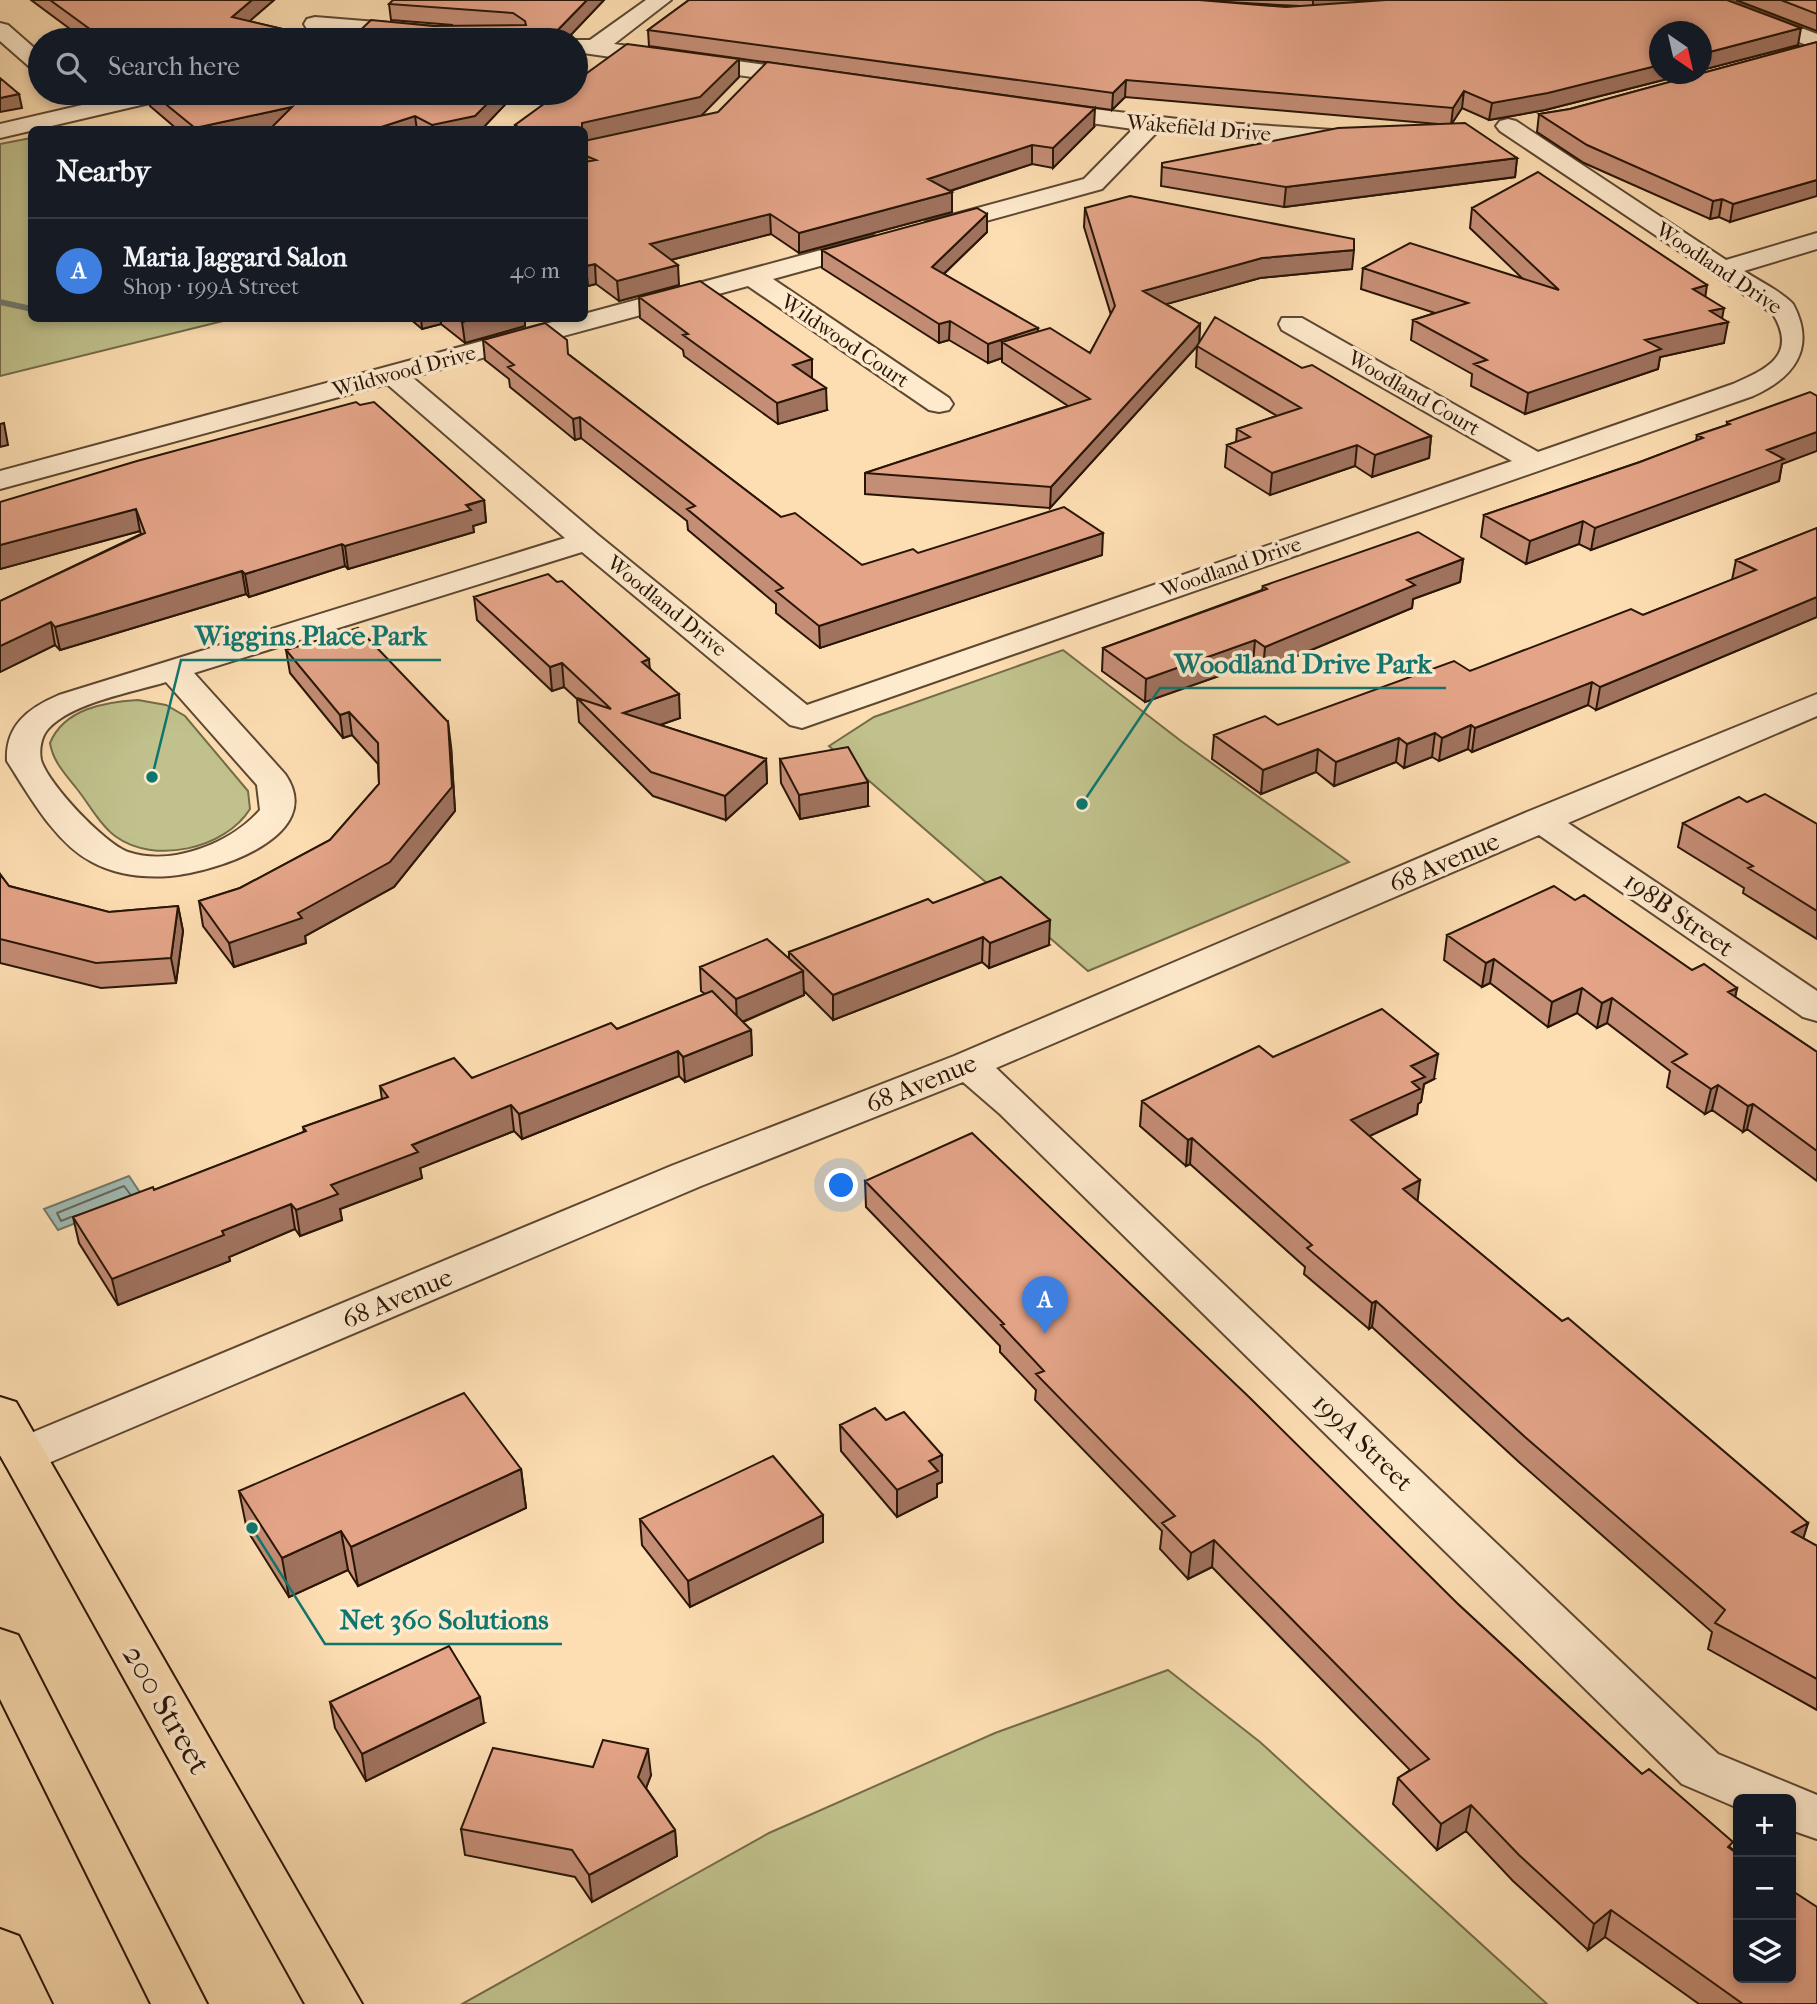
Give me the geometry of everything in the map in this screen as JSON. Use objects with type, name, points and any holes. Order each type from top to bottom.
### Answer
[{"type":"main road","name":"200 Street","points":[[12,1435],[334,2004]]},
{"type":"main road","points":[[0,1649],[179,2004]]},
{"type":"main road","points":[[0,1953],[24,2004]]},
{"type":"street","points":[[588,44],[660,0]]},
{"type":"street","points":[[1710,0],[1817,42]]},
{"type":"street","points":[[308,28],[335,6]]},
{"type":"street","points":[[0,30],[28,54]]},
{"type":"street","points":[[588,46],[831,81]]},
{"type":"street","points":[[1791,56],[1817,50]]},
{"type":"street","points":[[739,95],[762,71]]},
{"type":"street","points":[[89,105],[95,110]]},
{"type":"street","points":[[0,131],[115,105]]},
{"type":"street","name":"Wakefield Drive","points":[[1025,108],[1251,135],[1371,138]]},
{"type":"street","name":"Woodland Drive","points":[[392,374],[587,541],[721,648],[802,718],[1743,390],[1784,369],[1799,348],[1801,338],[1798,328],[1783,309],[1495,128],[1546,121]]},
{"type":"street","name":"Wildwood Drive","points":[[588,321],[1093,184],[1150,125]]},
{"type":"street","points":[[1723,269],[1817,241]]},
{"type":"street","name":"Wildwood Court","points":[[752,277],[939,404]]},
{"type":"street","name":"Wildwood Drive","points":[[0,480],[585,322]]},
{"type":"street","name":"Woodland Court","points":[[1292,324],[1535,462]]},
{"type":"street","points":[[173,669],[272,781],[278,792],[278,813],[252,838],[206,858],[152,865],[120,861],[107,856],[84,839],[24,761],[23,739],[33,723],[61,705],[173,669],[587,541]]},
{"type":"street","name":"68 Avenue","points":[[12,1435],[968,1065],[1817,704]]},
{"type":"street","name":"198B Street","points":[[1540,820],[1817,1009]]},
{"type":"street","name":"199A Street","points":[[968,1065],[1014,1105],[1700,1769],[1759,1794]]},
{"type":"street","points":[[1796,1810],[1817,1817]]},
{"type":"green space","points":[[28,139],[28,322],[219,322],[0,376],[0,144]]},
{"type":"green space","points":[[1063,650],[1181,741],[1349,862],[1088,971],[829,746],[874,717]]},
{"type":"green space","points":[[138,700],[166,705],[185,716],[248,791],[250,809],[239,823],[224,834],[207,843],[168,851],[131,845],[104,826],[60,768],[50,743],[65,722],[99,706]]},
{"type":"green space","points":[[1168,1670],[1260,1742],[1547,2004],[462,2004],[769,1833],[995,1733]]},
{"type":"water","points":[[129,1176],[143,1197],[58,1230],[44,1209]]},
{"type":"building","points":[[50,0],[252,0],[232,17],[278,28],[88,28]]},
{"type":"building","points":[[393,0],[587,0],[560,28],[363,28],[371,20],[433,26],[526,25],[525,21],[513,13],[389,4]]},
{"type":"building","points":[[689,0],[1199,0],[1286,7],[1386,0],[1727,0],[1801,28],[1712,51],[1712,21],[1649,21],[1649,68],[1548,93],[1492,103],[1464,91],[1453,108],[1126,80],[1113,93],[648,30]]},
{"type":"building","points":[[1781,0],[1817,0],[1817,14]]},
{"type":"building","points":[[1817,42],[1817,180],[1733,204],[1722,199],[1713,201],[1587,145],[1539,114],[1570,109],[1662,84],[1712,84],[1712,70]]},
{"type":"building","points":[[627,44],[739,59],[700,97],[582,123],[582,126],[515,125],[542,105],[588,105],[588,72]]},
{"type":"building","points":[[767,62],[1095,108],[1053,148],[1032,145],[928,179],[952,192],[799,233],[770,214],[650,244],[678,265],[617,281],[595,264],[588,266],[588,161],[596,160],[588,157],[588,140],[718,112]]},
{"type":"building","points":[[0,78],[19,94],[0,98]]},
{"type":"building","points":[[167,105],[486,105],[475,116],[432,125],[415,116],[384,126],[273,126],[292,107],[204,126],[193,126]]},
{"type":"building","points":[[1465,123],[1517,158],[1286,187],[1162,167],[1162,163],[1338,128]]},
{"type":"building","points":[[1538,172],[1707,285],[1693,289],[1724,308],[1710,311],[1728,322],[1645,340],[1661,349],[1528,393],[1474,364],[1487,360],[1413,320],[1468,303],[1363,268],[1410,243],[1559,290],[1472,208]]},
{"type":"building","points":[[1130,196],[1354,239],[1354,250],[1262,258],[1143,291],[1200,324],[1051,487],[865,473],[1090,399],[1002,342],[1050,328],[1090,353],[1115,306],[1085,208]]},
{"type":"building","points":[[977,208],[987,214],[932,267],[1038,328],[988,344],[950,321],[939,324],[822,250]]},
{"type":"building","points":[[700,281],[812,359],[793,365],[826,388],[777,403],[683,335],[688,334],[639,297]]},
{"type":"building","points":[[1215,317],[1302,368],[1312,365],[1431,436],[1375,455],[1357,445],[1272,473],[1227,445],[1250,437],[1237,429],[1301,408],[1197,346]]},
{"type":"building","points":[[545,323],[567,340],[568,354],[781,517],[795,513],[862,565],[913,549],[918,553],[1064,507],[1103,533],[819,626],[776,591],[783,588],[687,509],[695,506],[580,417],[573,419],[508,367],[514,365],[483,340]]},
{"type":"building","points":[[1810,392],[1817,396],[1817,432],[1767,450],[1784,459],[1595,528],[1583,521],[1530,541],[1484,515],[1640,462],[1703,438],[1697,435],[1730,424],[1727,422]]},
{"type":"building","points":[[356,402],[360,405],[374,402],[484,500],[466,505],[471,510],[345,546],[342,544],[245,574],[242,571],[55,627],[51,622],[0,646],[0,601],[145,533],[136,509],[0,545],[0,502],[137,461]]},
{"type":"building","points":[[1817,528],[1817,597],[1600,687],[1592,682],[1475,728],[1471,725],[1442,738],[1435,733],[1407,744],[1399,738],[1336,762],[1318,749],[1263,770],[1214,735],[1265,716],[1278,725],[1454,661],[1470,671],[1631,609],[1643,615],[1756,570],[1736,560]]},
{"type":"building","points":[[1418,532],[1463,559],[1407,580],[1415,585],[1265,647],[1255,640],[1146,679],[1103,648],[1267,589],[1263,586]]},
{"type":"building","points":[[548,574],[557,582],[562,581],[649,659],[642,662],[679,694],[623,713],[766,759],[725,796],[651,772],[577,698],[611,709],[562,663],[550,667],[474,597]]},
{"type":"building","points":[[358,628],[448,722],[452,787],[390,862],[298,913],[302,918],[229,943],[199,901],[240,888],[330,840],[379,784],[378,743],[349,712],[340,715],[286,650]]},
{"type":"building","points":[[848,747],[868,782],[799,795],[780,759]]},
{"type":"building","points":[[1765,794],[1817,824],[1817,911],[1748,868],[1753,866],[1683,823],[1739,797],[1747,802]]},
{"type":"building","points":[[0,874],[9,886],[109,912],[178,906],[171,958],[96,963],[0,939]]},
{"type":"building","points":[[1001,877],[1050,920],[990,943],[983,937],[833,995],[789,952],[928,899],[933,903]]},
{"type":"building","points":[[1554,886],[1575,900],[1584,895],[1692,970],[1704,964],[1737,988],[1728,992],[1817,1052],[1817,1151],[1753,1104],[1748,1106],[1718,1085],[1711,1089],[1672,1062],[1687,1054],[1612,998],[1602,1003],[1582,988],[1552,1002],[1494,959],[1486,963],[1447,935]]},
{"type":"building","points":[[767,939],[803,971],[736,999],[700,967]]},
{"type":"building","points":[[712,991],[751,1030],[683,1057],[678,1051],[519,1114],[511,1105],[412,1145],[418,1152],[331,1185],[338,1194],[296,1210],[291,1204],[222,1231],[224,1235],[112,1279],[73,1217],[153,1187],[154,1190],[306,1131],[303,1127],[388,1097],[380,1086],[454,1058],[472,1078],[611,1023],[617,1029]]},
{"type":"building","points":[[1382,1009],[1438,1054],[1411,1066],[1425,1077],[1412,1082],[1420,1089],[1351,1120],[1420,1180],[1403,1189],[1562,1321],[1568,1318],[1808,1523],[1792,1532],[1817,1546],[1817,1679],[1715,1623],[1725,1610],[1525,1437],[1376,1301],[1372,1303],[1307,1248],[1312,1245],[1192,1138],[1188,1140],[1142,1101],[1259,1046],[1273,1057]]},
{"type":"building","points":[[972,1133],[1249,1397],[1459,1605],[1642,1774],[1649,1769],[1733,1842],[1728,1847],[1733,1850],[1733,1983],[1796,1983],[1796,1893],[1817,1907],[1817,2004],[1743,2004],[1611,1910],[1594,1924],[1519,1855],[1471,1805],[1441,1824],[1398,1778],[1429,1759],[1214,1540],[1191,1553],[1162,1523],[1175,1516],[1036,1374],[1044,1371],[1001,1325],[1004,1324],[865,1181]]},
{"type":"building","points":[[464,1393],[521,1469],[351,1547],[341,1531],[282,1558],[239,1491]]},
{"type":"building","points":[[875,1408],[886,1420],[904,1412],[942,1455],[929,1461],[938,1471],[897,1490],[840,1425]]},
{"type":"building","points":[[773,1456],[823,1515],[688,1581],[640,1519]]},
{"type":"building","points":[[449,1646],[480,1697],[362,1754],[330,1702]]},
{"type":"building","points":[[603,1740],[648,1749],[638,1777],[675,1830],[589,1875],[572,1850],[461,1829],[493,1748],[593,1767]]},
{"type":"waterway","points":[[0,302],[28,308]]},
{"type":"place","name":"Wiggins Place Park","points":[[152,777]]},
{"type":"place","name":"Woodland Drive Park","points":[[1082,804]]},
{"type":"place","name":"Maria Jaggard Salon","points":[[1045,1334]]},
{"type":"place","name":"Net 360 Solutions","points":[[252,1528]]}]
